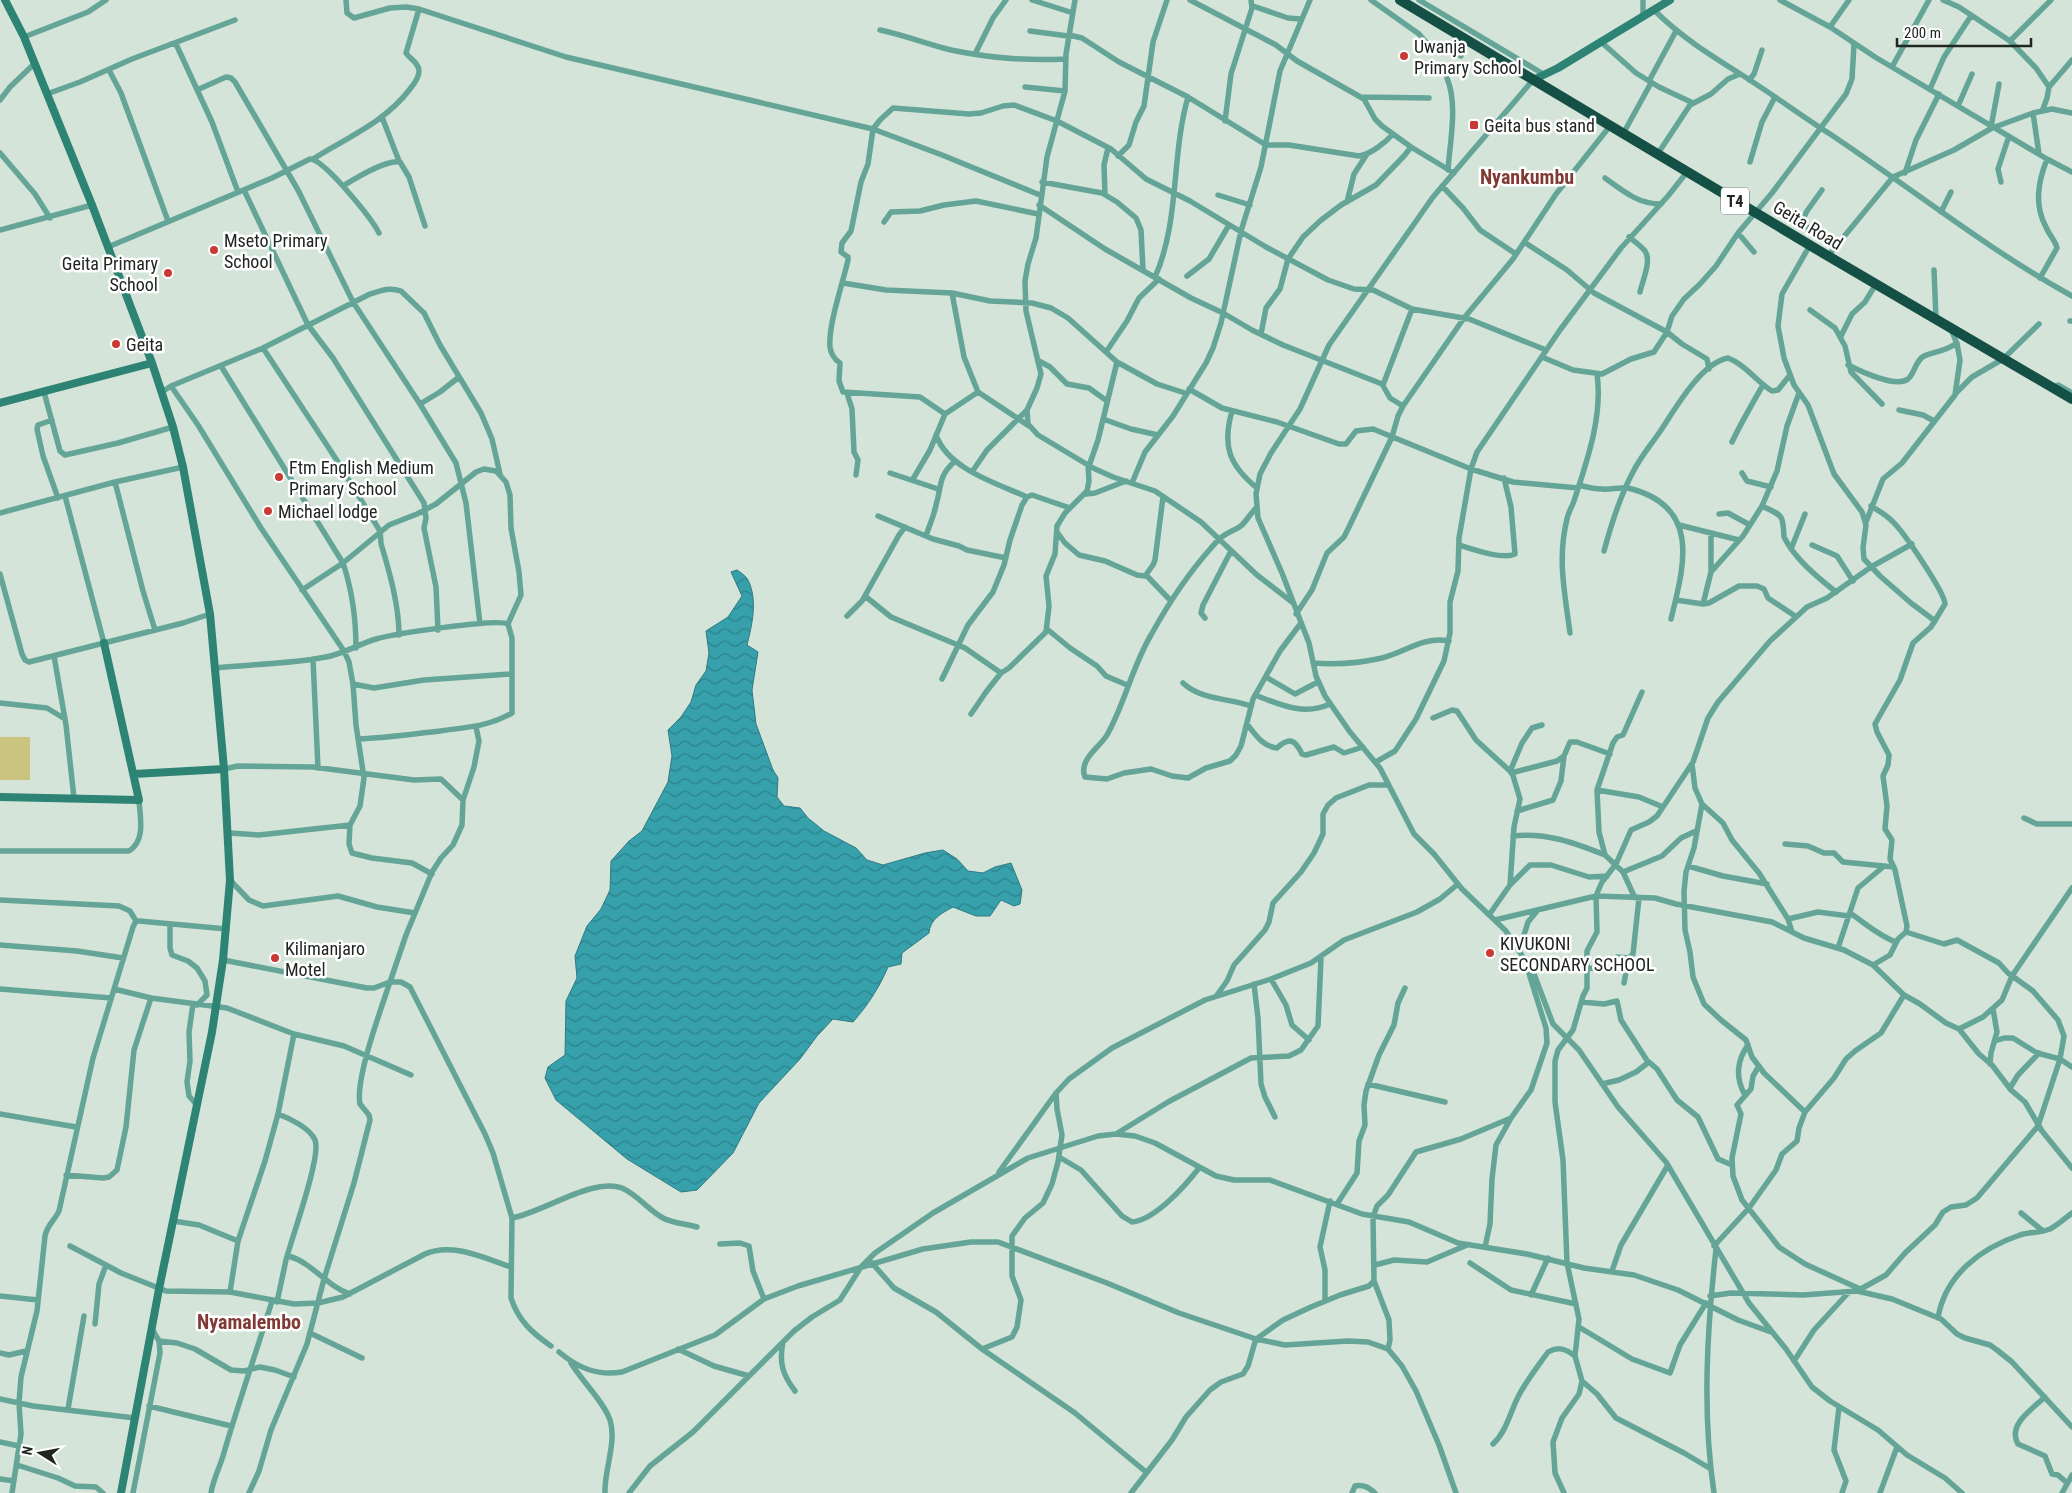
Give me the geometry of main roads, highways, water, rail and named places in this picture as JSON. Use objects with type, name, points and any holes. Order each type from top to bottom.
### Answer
[{"type":"highway","name":"Geita Road","points":[[1400,0],[1657,155],[2072,399]]},
{"type":"water","points":[[737,570],[748,580],[753,596],[752,621],[747,645],[758,652],[752,690],[756,724],[773,770],[778,778],[777,797],[784,806],[800,808],[808,818],[824,831],[856,848],[867,860],[883,865],[943,850],[957,859],[968,871],[983,873],[995,867],[1011,863],[1022,890],[1020,904],[1014,906],[1001,900],[990,916],[976,916],[953,907],[937,917],[929,933],[902,953],[901,964],[888,967],[873,996],[853,1022],[833,1019],[817,1036],[800,1059],[759,1103],[733,1153],[697,1190],[681,1192],[627,1159],[556,1100],[545,1078],[548,1067],[565,1055],[566,1001],[577,978],[575,956],[587,926],[601,909],[610,890],[611,861],[629,841],[642,831],[668,782],[672,756],[668,730],[681,717],[691,702],[696,685],[706,671],[709,653],[706,631],[728,617],[742,596],[731,572]]},
{"type":"place","name":"Uwanja Primary School","points":[[1404,56]]},
{"type":"place","name":"Geita bus stand","points":[[1474,125]]},
{"type":"place","name":"Mseto Primary School","points":[[214,250]]},
{"type":"place","name":"Geita Primary School","points":[[168,273]]},
{"type":"place","name":"Geita","points":[[116,344]]},
{"type":"place","name":"Ftm English Medium Primary School","points":[[279,477]]},
{"type":"place","name":"Michael lodge","points":[[268,511]]},
{"type":"place","name":"KIVUKONI SECONDARY SCHOOL","points":[[1490,953]]},
{"type":"place","name":"Kilimanjaro Motel","points":[[275,958]]},
{"type":"district","name":"Nyankumbu","points":[[1527,177]]},
{"type":"district","name":"Nyamalembo","points":[[249,1322]]}]
